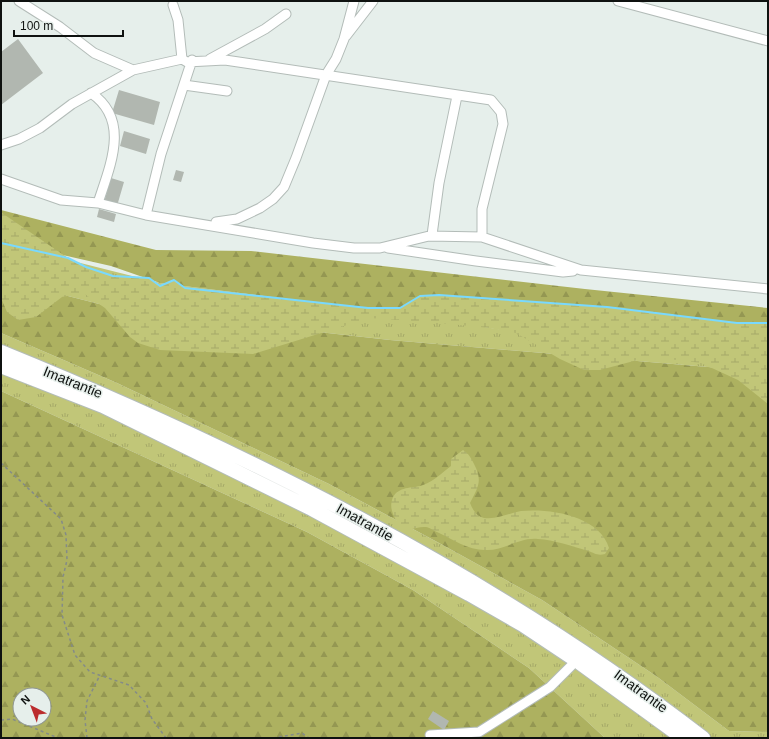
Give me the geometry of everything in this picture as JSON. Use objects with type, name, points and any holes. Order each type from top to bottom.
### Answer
[{"type":"highway","name":"Imatrantie","points":[[1,352],[108,396],[319,497],[476,583],[587,653],[644,692],[703,738]]},
{"type":"highway","name":"Imatrantie","points":[[1,366],[103,406],[312,508],[469,594],[523,626],[576,661],[683,738]]},
{"type":"lane","points":[[19,1],[60,27],[94,53],[133,70]]},
{"type":"lane","points":[[198,222],[222,222],[237,219],[273,199],[284,187],[326,75],[336,59],[344,39],[354,1]]},
{"type":"lane","points":[[344,39],[373,1]]},
{"type":"lane","points":[[618,1],[768,41]]},
{"type":"lane","points":[[173,4],[178,20],[182,59]]},
{"type":"lane","points":[[207,60],[265,28],[286,14]]},
{"type":"lane","points":[[1,145],[19,139],[40,128],[72,104],[133,70],[182,59],[187,62],[192,60],[225,60],[491,100],[501,112],[503,124],[482,209],[482,237]]},
{"type":"lane","points":[[146,215],[161,154],[192,60]]},
{"type":"lane","points":[[184,85],[227,91]]},
{"type":"lane","points":[[91,93],[102,100],[108,109],[113,122],[114,137],[114,151],[98,203]]},
{"type":"lane","points":[[432,235],[436,198],[457,96]]},
{"type":"lane","points":[[1,179],[61,200],[98,203],[146,215],[198,222],[354,248],[384,247],[461,260],[563,272],[581,270],[768,289]]},
{"type":"lane","points":[[384,247],[432,235],[482,237],[581,270]]},
{"type":"lane","points":[[430,735],[479,732],[550,687],[576,661]]},
{"type":"path","points":[[1,464],[62,519],[66,535],[67,560],[63,577],[62,615],[75,655],[90,672],[130,685],[146,703],[152,719],[166,738]]},
{"type":"path","points":[[87,738],[85,720],[87,701],[100,674]]},
{"type":"path","points":[[1,720],[12,719],[58,738]]},
{"type":"path","points":[[273,738],[302,733],[310,738]]},
{"type":"green space","points":[[1,210],[156,250],[251,251],[768,308],[768,340],[383,311],[160,283],[111,266],[1,241]]},
{"type":"green space","points":[[2,213],[68,258],[86,267],[112,276],[149,278],[161,286],[174,280],[186,288],[368,308],[400,308],[420,296],[439,295],[610,307],[737,323],[768,323],[768,404],[738,380],[701,363],[660,358],[645,358],[600,370],[584,370],[560,359],[516,333],[489,328],[370,318],[253,354],[160,350],[138,343],[130,337],[105,308],[83,293],[62,297],[36,317],[18,320],[7,312],[1,298]]},
{"type":"green space","points":[[1,243],[160,283],[383,311],[768,372],[390,340],[123,310],[1,279]]},
{"type":"green space","points":[[1,279],[123,310],[390,340],[768,372],[768,732],[729,731],[656,676],[542,600],[329,484],[117,383],[1,333]]},
{"type":"green space","points":[[1,333],[117,383],[329,484],[542,600],[656,676],[729,731],[768,732],[768,738],[605,738],[529,668],[413,590],[307,532],[1,391]]},
{"type":"green space","points":[[1,391],[307,532],[413,590],[529,668],[605,738],[1,738]]},
{"type":"green space","points":[[463,450],[471,458],[477,470],[479,480],[470,503],[479,516],[484,518],[494,518],[521,511],[533,510],[572,516],[585,521],[596,528],[604,537],[609,548],[605,554],[602,555],[563,544],[538,539],[524,540],[492,550],[479,550],[460,544],[427,527],[409,529],[400,525],[395,519],[391,507],[394,496],[400,490],[424,485],[432,481],[451,466],[451,459]]},
{"type":"building","points":[[18,39],[43,73],[1,105],[1,52]]},
{"type":"building","points":[[119,90],[160,102],[154,125],[112,113]]},
{"type":"building","points":[[124,131],[150,139],[146,154],[120,146]]},
{"type":"building","points":[[176,170],[184,172],[181,182],[173,180]]},
{"type":"building","points":[[111,178],[124,182],[117,206],[104,202]]},
{"type":"building","points":[[99,209],[116,214],[114,222],[97,217]]},
{"type":"building","points":[[433,711],[449,721],[444,730],[428,719]]},
{"type":"waterway","points":[[1,243],[68,258],[86,267],[113,276],[149,278],[160,286],[174,280],[185,288],[368,308],[400,308],[420,296],[439,295],[607,307],[737,323],[768,323]]}]
